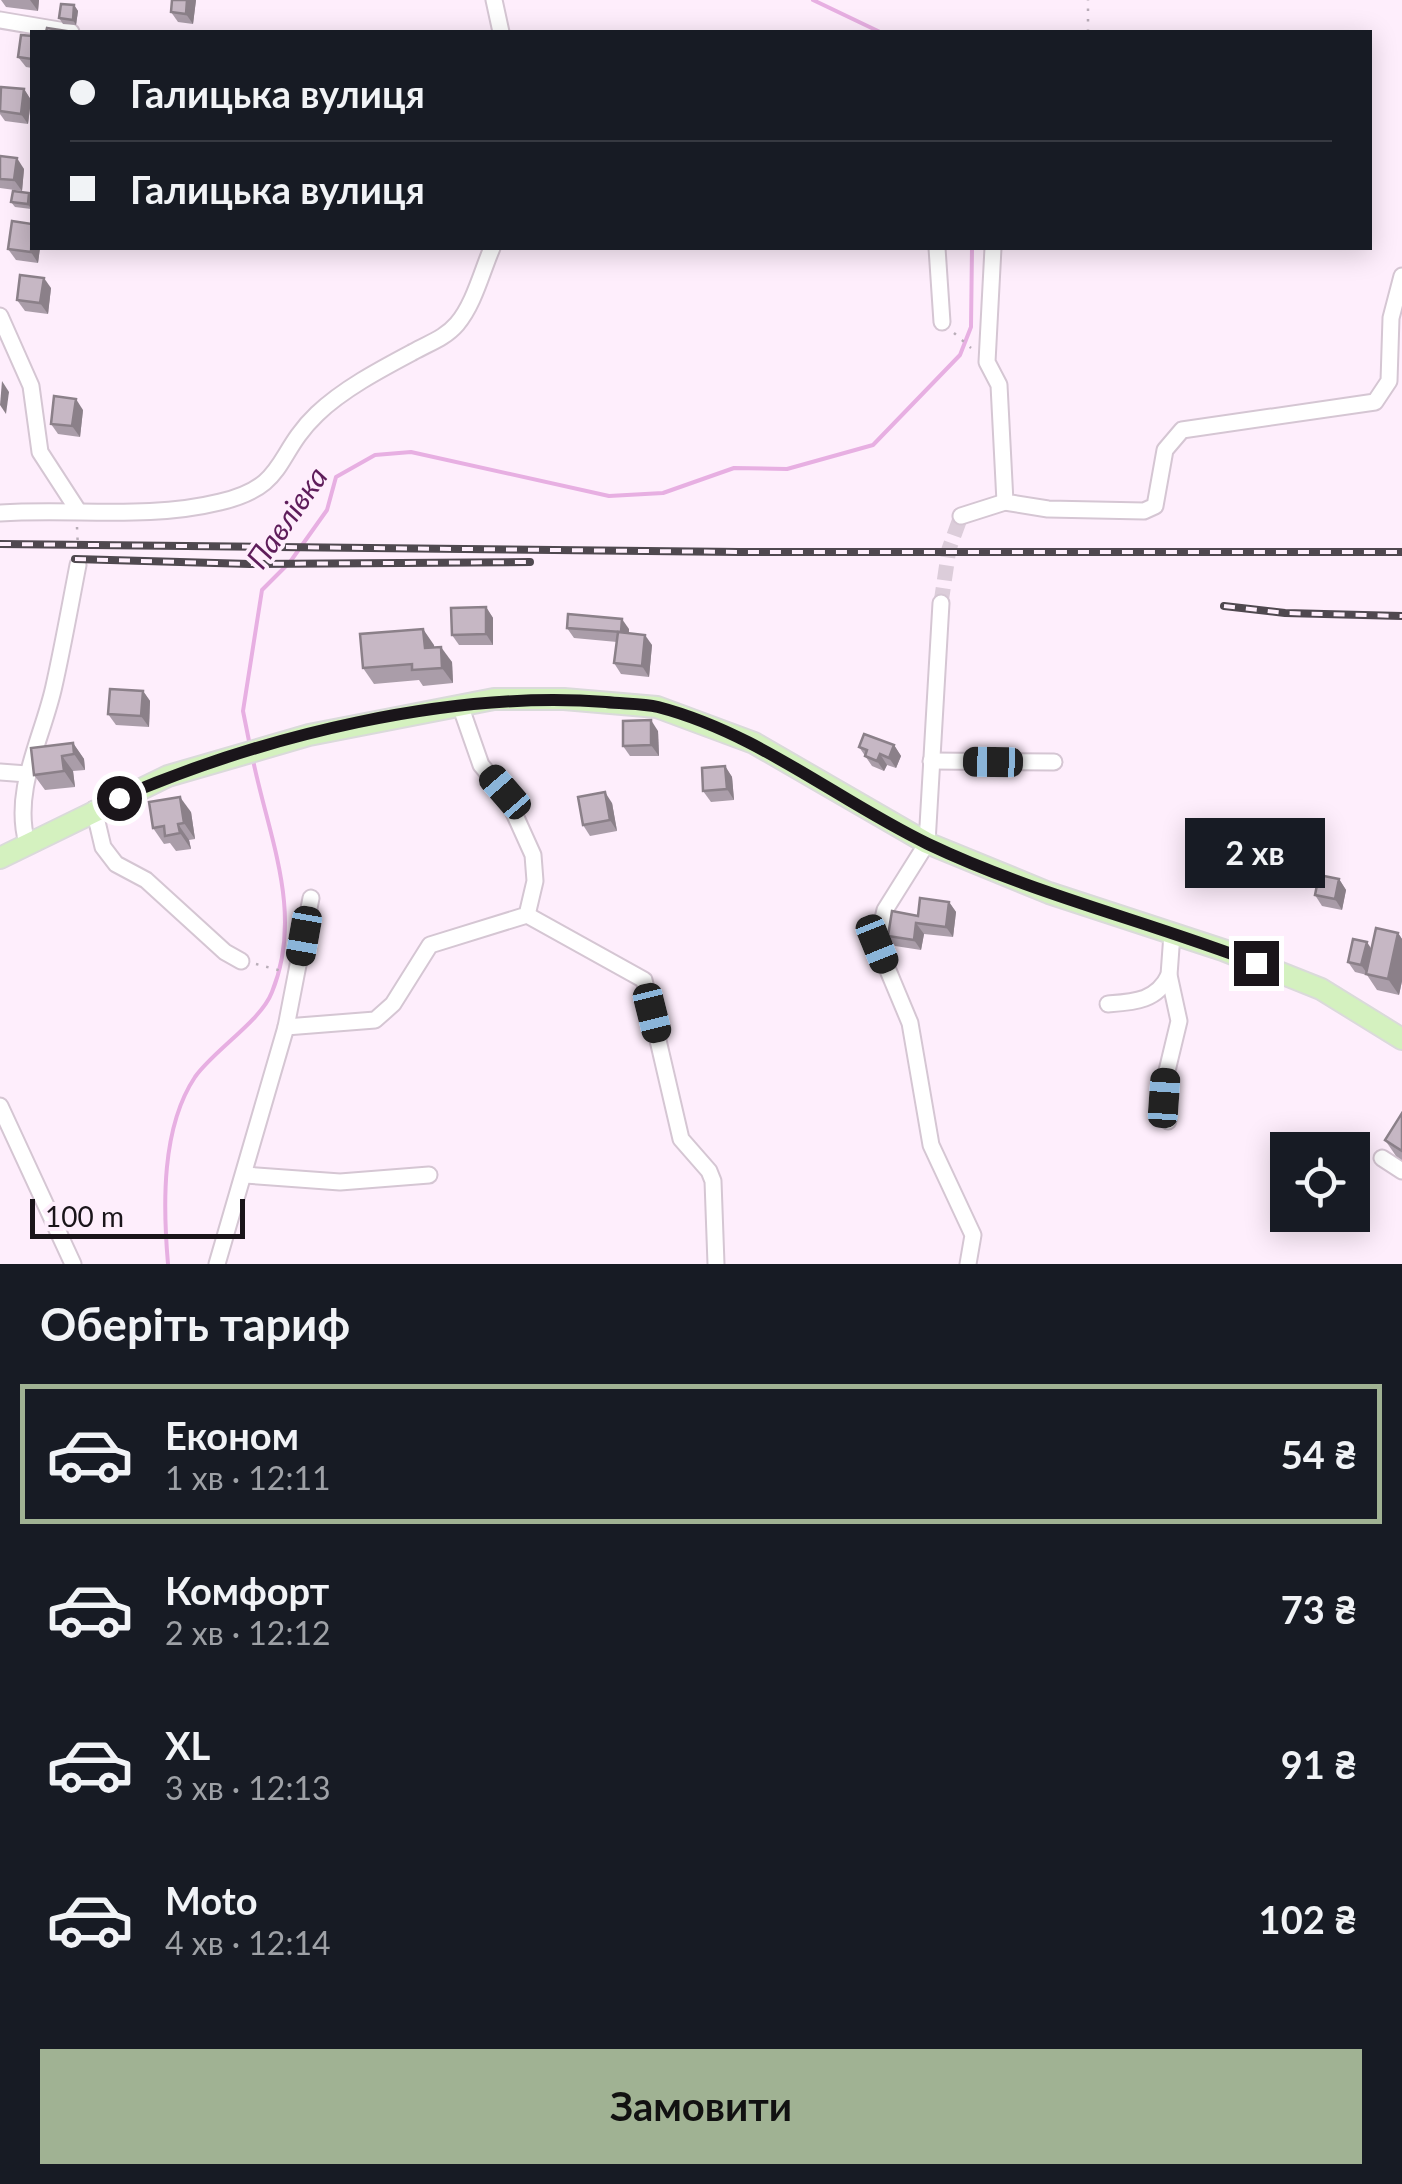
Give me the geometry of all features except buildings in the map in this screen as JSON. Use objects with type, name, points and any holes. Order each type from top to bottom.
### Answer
[{"type":"main road","points":[[0,858],[94,808],[206,763],[308,735],[460,705],[564,699],[657,706],[754,743],[927,843],[1049,893],[1321,989],[1402,1039]]},
{"type":"street","points":[[494,0],[501,30]]},
{"type":"street","points":[[0,20],[58,30]]},
{"type":"street","points":[[0,514],[77,509],[125,514],[154,512],[220,502],[263,487],[316,414],[351,388],[444,336],[460,320],[491,250]]},
{"type":"street","points":[[937,250],[946,326]]},
{"type":"street","points":[[993,250],[987,362],[999,385],[1005,502]]},
{"type":"street","points":[[961,516],[1005,502],[1048,509],[1144,511],[1155,506],[1165,450],[1182,430],[1376,402],[1389,381],[1391,318],[1402,276]]},
{"type":"street","points":[[0,316],[31,386],[40,452],[77,509]]},
{"type":"street","points":[[27,843],[22,828],[27,774],[53,690],[78,565]]},
{"type":"street","points":[[940,604],[927,843],[885,910],[877,944],[910,1023],[931,1145],[973,1234],[968,1264]]},
{"type":"street","points":[[460,705],[482,765],[505,792],[533,855],[534,881],[527,916]]},
{"type":"street","points":[[932,761],[1054,762]]},
{"type":"street","points":[[0,772],[27,774]]},
{"type":"street","points":[[94,808],[104,846],[116,864],[146,880],[225,952],[242,961]]},
{"type":"street","points":[[217,1264],[286,1027],[311,898]]},
{"type":"street","points":[[286,1027],[375,1020],[392,1004],[430,944],[527,916],[644,980],[680,1139],[709,1171],[713,1182],[716,1264]]},
{"type":"street","points":[[1118,1007],[1162,990],[1168,975],[1172,934]]},
{"type":"street","points":[[1168,975],[1179,1021],[1166,1075],[1168,1121]]},
{"type":"street","points":[[0,1106],[73,1264]]},
{"type":"street","points":[[1382,1158],[1402,1170]]},
{"type":"street","points":[[246,1175],[340,1182],[429,1176]]},
{"type":"path","points":[[1088,0],[1088,30]]},
{"type":"path","points":[[946,326],[981,357]]},
{"type":"path","points":[[77,509],[78,565]]},
{"type":"path","points":[[242,961],[298,974]]},
{"type":"waterway","name":"Павлівка","points":[[813,0],[876,30]]},
{"type":"waterway","name":"Павлівка","points":[[250,746],[243,711],[262,590],[290,562],[327,510],[336,477],[375,455],[411,452],[609,496],[663,493],[734,468],[787,469],[873,445],[960,355],[971,327],[972,250]]},
{"type":"waterway","name":"Павлівка","points":[[168,1264],[167,1168],[184,1097],[203,1067],[266,1003],[281,963],[284,904],[253,760]]},
{"type":"tunnel","points":[[941,603],[949,549],[961,516]]},
{"type":"railway","points":[[0,544],[739,552],[1402,552]]},
{"type":"railway","points":[[75,559],[250,564],[530,562]]},
{"type":"railway","points":[[1224,606],[1285,613],[1402,616]]},
{"type":"route","points":[[119,798],[206,763],[308,735],[460,705],[494,700],[564,699],[657,706],[754,743],[927,843],[1049,893],[1256,963]]}]
